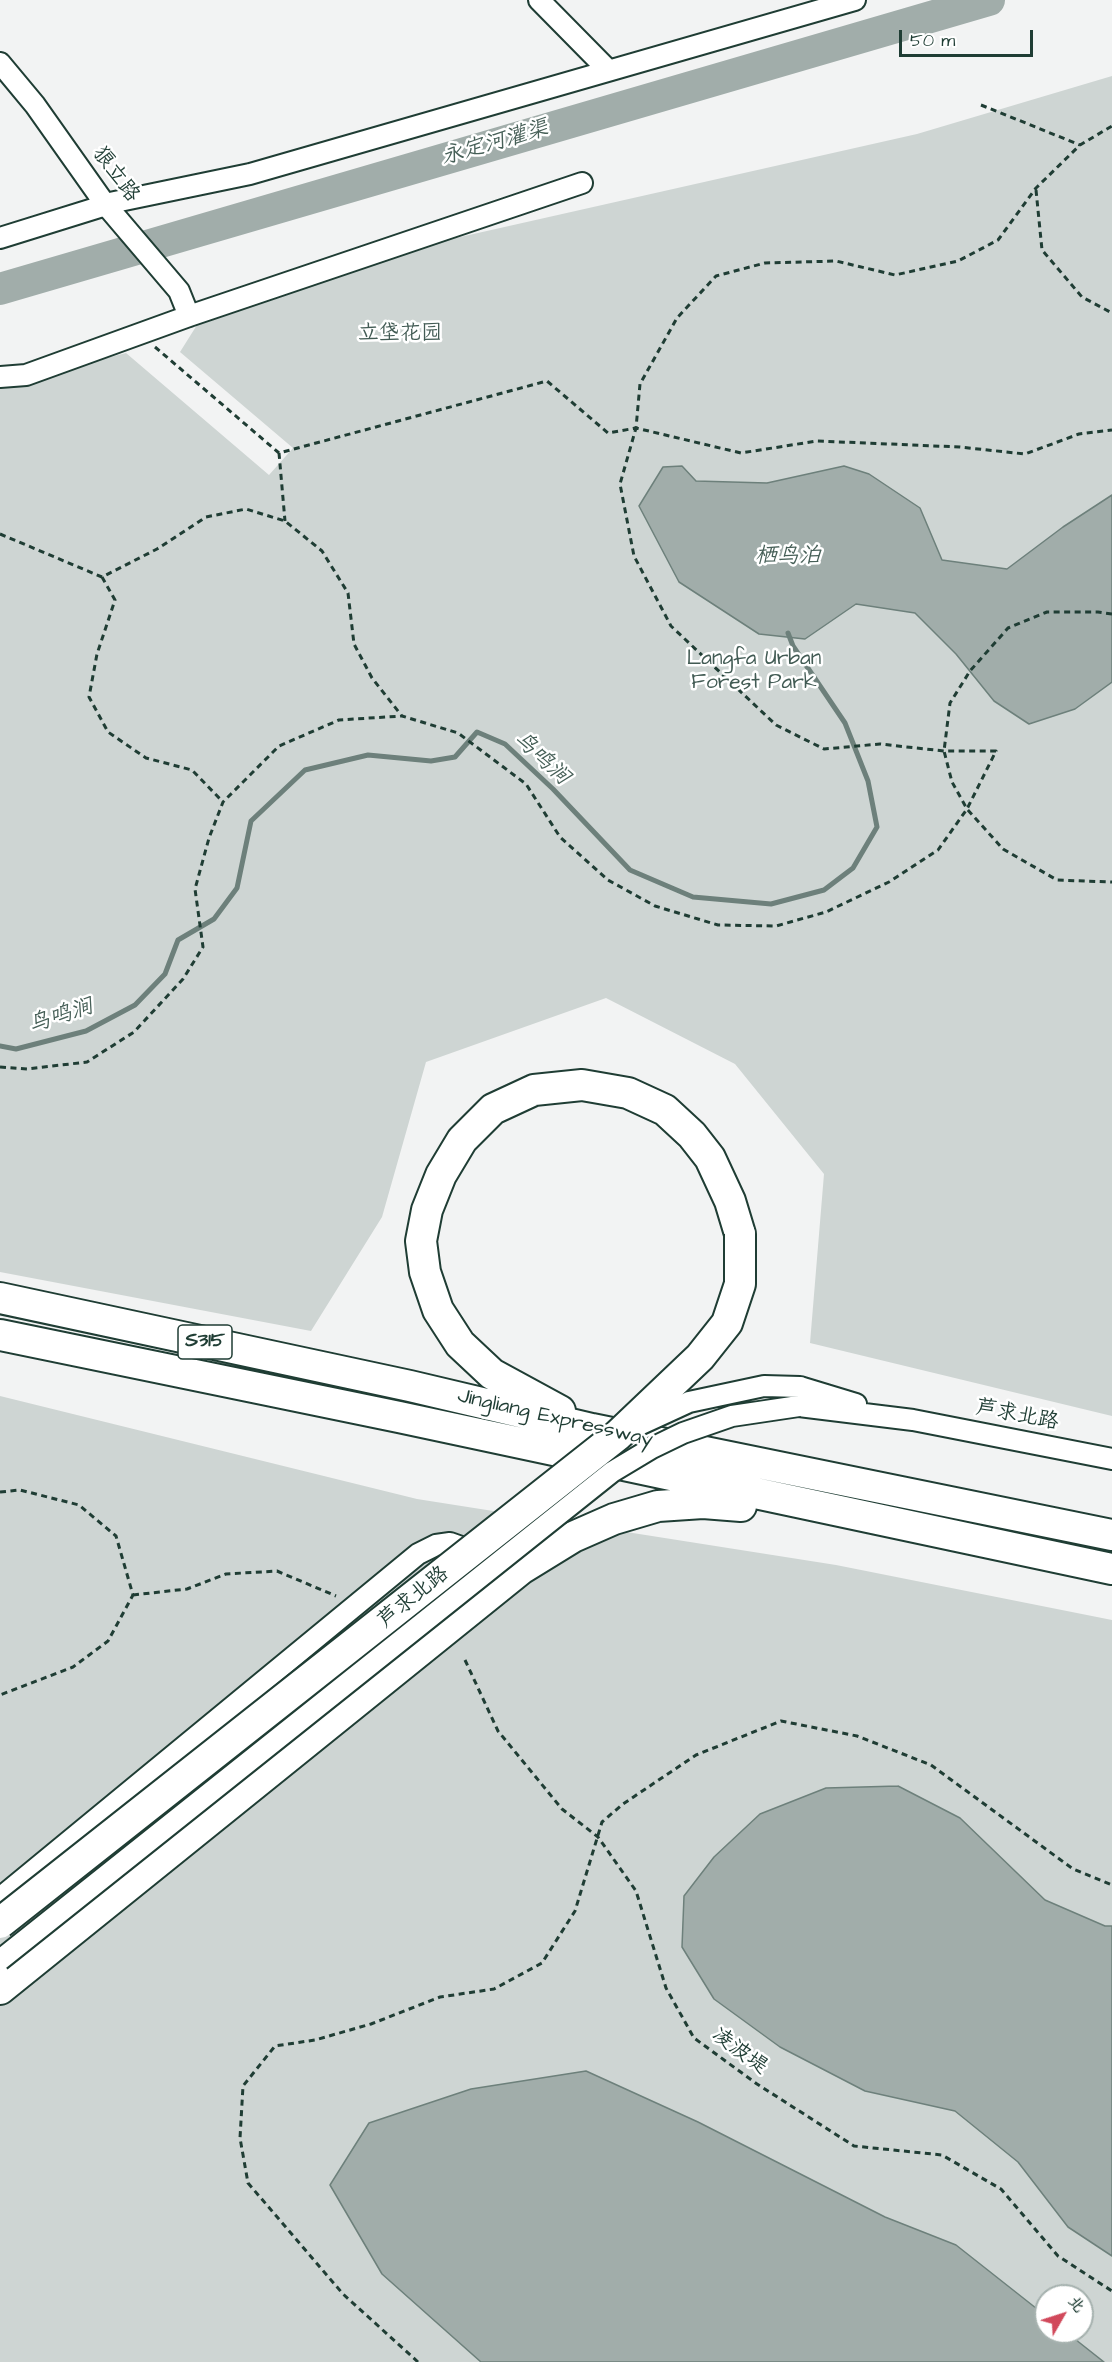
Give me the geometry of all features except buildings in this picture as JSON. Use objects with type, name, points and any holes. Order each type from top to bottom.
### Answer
[{"type":"highway","points":[[0,1923],[700,1357],[728,1323],[740,1284],[740,1234],[730,1201],[715,1169],[692,1135],[665,1110],[628,1093],[582,1085],[534,1090],[493,1109],[462,1140],[441,1175],[427,1210],[422,1241],[425,1272],[438,1310],[460,1344],[492,1374],[605,1432]]},
{"type":"highway","name":"Jingliang Expressway","points":[[0,1298],[410,1386],[605,1432],[1112,1535]]},
{"type":"highway","name":"Jingliang Expressway","points":[[0,1335],[399,1417],[1112,1569]]},
{"type":"highway","points":[[0,1989],[521,1569],[573,1537],[625,1516],[658,1506],[703,1503],[834,1511]]},
{"type":"street","points":[[539,0],[608,70]]},
{"type":"street","points":[[0,238],[106,205],[250,174],[855,0]]},
{"type":"street","name":"狼立路","points":[[0,63],[36,105],[106,205],[179,291],[189,316]]},
{"type":"street","points":[[0,378],[26,375],[189,316],[582,183]]},
{"type":"street","name":"芦求北路","points":[[605,1432],[689,1402],[764,1386],[799,1397],[1112,1459]]},
{"type":"street","name":"芦求北路","points":[[0,1960],[612,1472],[683,1433],[799,1397]]},
{"type":"street","points":[[0,1898],[418,1554],[436,1545],[450,1543],[464,1548],[477,1564],[480,1582],[473,1600],[459,1619]]},
{"type":"path","points":[[981,105],[1080,145]]},
{"type":"path","points":[[0,1066],[27,1069],[87,1062],[134,1032],[183,979],[204,947],[195,889],[209,838],[223,802],[279,746],[339,720],[402,716],[459,734],[526,784],[560,837],[608,880],[655,906],[718,925],[776,926],[826,912],[889,882],[938,850],[967,809],[996,751],[944,751],[880,744],[825,749],[776,725],[671,626],[634,556],[620,484],[636,428],[640,384],[677,318],[716,276],[765,263],[836,261],[895,275],[958,261],[998,240],[1036,188],[1080,145],[1112,126]]},
{"type":"path","points":[[1036,188],[1042,250],[1082,297],[1112,313]]},
{"type":"path","points":[[140,334],[279,453],[285,521]]},
{"type":"path","points":[[279,453],[547,381],[608,433],[636,428],[741,453],[817,441],[960,447],[1024,454],[1079,434],[1112,430]]},
{"type":"path","points":[[102,577],[157,549],[206,517],[246,509],[285,521],[322,551],[348,593],[354,644],[372,678],[402,716]]},
{"type":"path","points":[[0,534],[102,577],[115,600],[97,654],[89,697],[108,732],[146,758],[192,770],[223,802]]},
{"type":"path","points":[[1112,614],[1047,612],[1008,628],[970,671],[950,703],[944,751],[952,782],[967,809],[1003,849],[1057,880],[1112,882]]},
{"type":"path","points":[[0,1492],[20,1490],[80,1505],[116,1536],[133,1595],[108,1641],[73,1667],[0,1695]]},
{"type":"path","points":[[133,1595],[187,1589],[226,1574],[277,1571],[336,1596]]},
{"type":"path","name":"凌波堤","points":[[465,1660],[498,1731],[562,1809],[598,1837],[636,1891],[666,1988],[694,2038],[757,2084],[854,2145],[942,2155],[1001,2189],[1058,2256],[1112,2291]]},
{"type":"path","points":[[418,2362],[343,2294],[248,2183],[240,2138],[243,2086],[275,2046],[315,2040],[371,2024],[440,1997],[494,1989],[542,1962],[575,1911],[602,1822],[623,1804],[696,1755],[781,1721],[857,1736],[931,1764],[1073,1869],[1112,1885]]},
{"type":"green space","name":"Langfa Urban Forest Park","points":[[1112,76],[1112,1416],[810,1343],[824,1174],[735,1064],[606,998],[426,1062],[382,1217],[311,1331],[0,1272],[0,385],[126,353],[269,475],[293,448],[180,352],[202,317],[438,242],[917,134]]},
{"type":"green space","points":[[0,1396],[417,1499],[836,1565],[1112,1620],[1112,2362],[0,2362]]},
{"type":"water","name":"栖鸟泊","points":[[682,466],[696,481],[767,483],[844,466],[869,474],[920,508],[942,560],[1007,569],[1063,527],[1112,495],[1112,682],[1075,709],[1029,724],[994,701],[956,654],[915,613],[856,604],[805,639],[759,634],[679,582],[639,506],[663,467]]},
{"type":"water","points":[[898,1786],[960,1818],[1045,1900],[1105,1926],[1112,1926],[1112,2256],[1068,2227],[1018,2162],[955,2111],[865,2091],[780,2047],[714,1999],[682,1947],[684,1896],[714,1857],[760,1814],[826,1788]]},
{"type":"water","points":[[586,2071],[698,2122],[885,2217],[956,2245],[1034,2307],[1034,2344],[1081,2344],[1104,2362],[481,2362],[382,2274],[330,2185],[369,2123],[471,2089]]},
{"type":"waterway","name":"永定河灌渠","points":[[0,289],[989,0]]},
{"type":"waterway","name":"鸟鸣涧","points":[[0,1046],[16,1049],[86,1031],[135,1005],[165,974],[178,940],[214,919],[237,888],[251,821],[305,770],[368,755],[431,761],[455,757],[477,732],[505,744],[553,789],[630,870],[693,897],[771,904],[824,890],[853,868],[877,827],[868,781],[845,723],[793,646],[788,633]]},
{"type":"park label","name":"立垡花园","points":[[400,335]]}]
